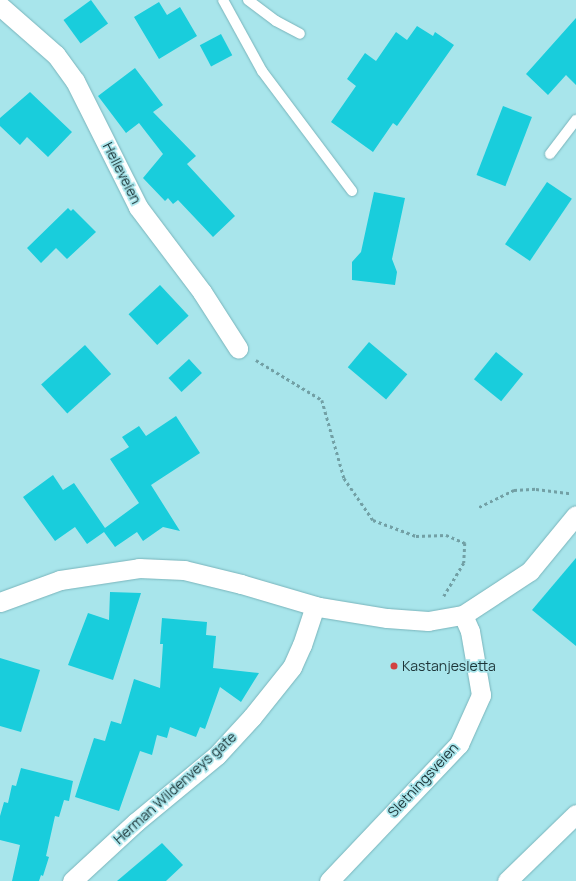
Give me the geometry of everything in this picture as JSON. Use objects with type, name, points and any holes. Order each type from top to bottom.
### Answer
[{"type":"street","name":"Helleveien","points":[[0,6],[56,55],[76,81],[138,207],[202,292],[238,348]]},
{"type":"street","points":[[0,602],[60,580],[139,568],[184,570],[241,584],[315,606],[387,618],[428,621],[455,616],[530,571],[576,515]]},
{"type":"street","name":"Herman Wildenveys gate","points":[[72,881],[136,822],[217,754],[252,718],[292,667],[302,645],[315,606]]},
{"type":"street","name":"Sletningsveien","points":[[329,881],[458,744],[481,694],[470,631],[455,616]]},
{"type":"street","points":[[507,881],[576,814]]},
{"type":"lane","points":[[223,0],[262,71],[352,191]]},
{"type":"lane","points":[[248,0],[276,21],[300,34]]},
{"type":"lane","points":[[550,154],[576,120]]},
{"type":"path","points":[[238,348],[322,400],[344,478],[373,520],[416,536],[446,534],[466,543],[464,564],[444,594],[455,616]]},
{"type":"path","points":[[479,507],[514,490],[536,489],[576,494]]},
{"type":"building","points":[[91,0],[108,23],[81,43],[63,20]]},
{"type":"building","points":[[159,2],[167,15],[180,7],[197,36],[159,59],[134,17]]},
{"type":"building","points":[[576,18],[576,85],[566,75],[548,95],[526,74]]},
{"type":"building","points":[[417,26],[433,36],[435,32],[454,45],[397,126],[393,123],[373,152],[331,122],[356,86],[347,79],[365,53],[376,61],[396,32],[407,40]]},
{"type":"building","points":[[221,34],[232,55],[211,66],[200,45]]},
{"type":"building","points":[[135,68],[163,105],[153,112],[196,156],[187,164],[235,216],[213,237],[178,200],[173,204],[168,198],[165,201],[143,178],[163,154],[139,123],[126,133],[98,96]]},
{"type":"building","points":[[30,92],[72,132],[48,157],[27,137],[20,145],[0,126],[0,118]]},
{"type":"building","points":[[503,106],[532,117],[505,186],[476,175]]},
{"type":"building","points":[[547,182],[572,199],[530,261],[505,244]]},
{"type":"building","points":[[374,192],[405,198],[392,259],[397,272],[395,285],[352,280],[352,262],[361,252]]},
{"type":"building","points":[[68,208],[71,211],[73,209],[96,232],[67,259],[56,248],[41,263],[27,248]]},
{"type":"building","points":[[160,285],[189,316],[157,345],[129,314]]},
{"type":"building","points":[[369,342],[407,374],[386,399],[348,367]]},
{"type":"building","points":[[85,345],[111,374],[67,413],[41,384]]},
{"type":"building","points":[[496,352],[523,374],[501,401],[474,379]]},
{"type":"building","points":[[189,359],[202,373],[181,392],[169,378]]},
{"type":"building","points":[[176,416],[200,453],[151,485],[180,531],[163,527],[143,541],[137,532],[115,547],[104,532],[87,544],[75,527],[55,541],[23,497],[53,475],[63,490],[74,483],[105,528],[139,503],[110,459],[129,447],[122,437],[139,426],[146,436]]},
{"type":"building","points":[[576,558],[576,646],[532,610]]},
{"type":"building","points":[[110,592],[141,593],[113,680],[68,665],[88,613],[109,620]]},
{"type":"building","points":[[162,618],[207,622],[206,635],[216,636],[213,668],[259,673],[241,702],[220,687],[205,729],[200,727],[196,737],[170,727],[167,738],[157,735],[152,755],[140,751],[119,811],[75,797],[94,738],[105,741],[111,721],[121,724],[134,679],[160,688],[163,644],[160,644]]},
{"type":"building","points":[[0,658],[40,670],[21,732],[0,726]]},
{"type":"building","points":[[21,768],[73,781],[69,801],[64,800],[59,817],[55,816],[46,856],[49,857],[43,876],[41,875],[39,881],[12,881],[20,845],[0,840],[0,816],[4,802],[8,803],[12,785],[16,786]]},
{"type":"building","points":[[162,843],[183,865],[166,881],[117,881]]},
{"type":"place","name":"Kastanjesletta","points":[[394,666]]}]
